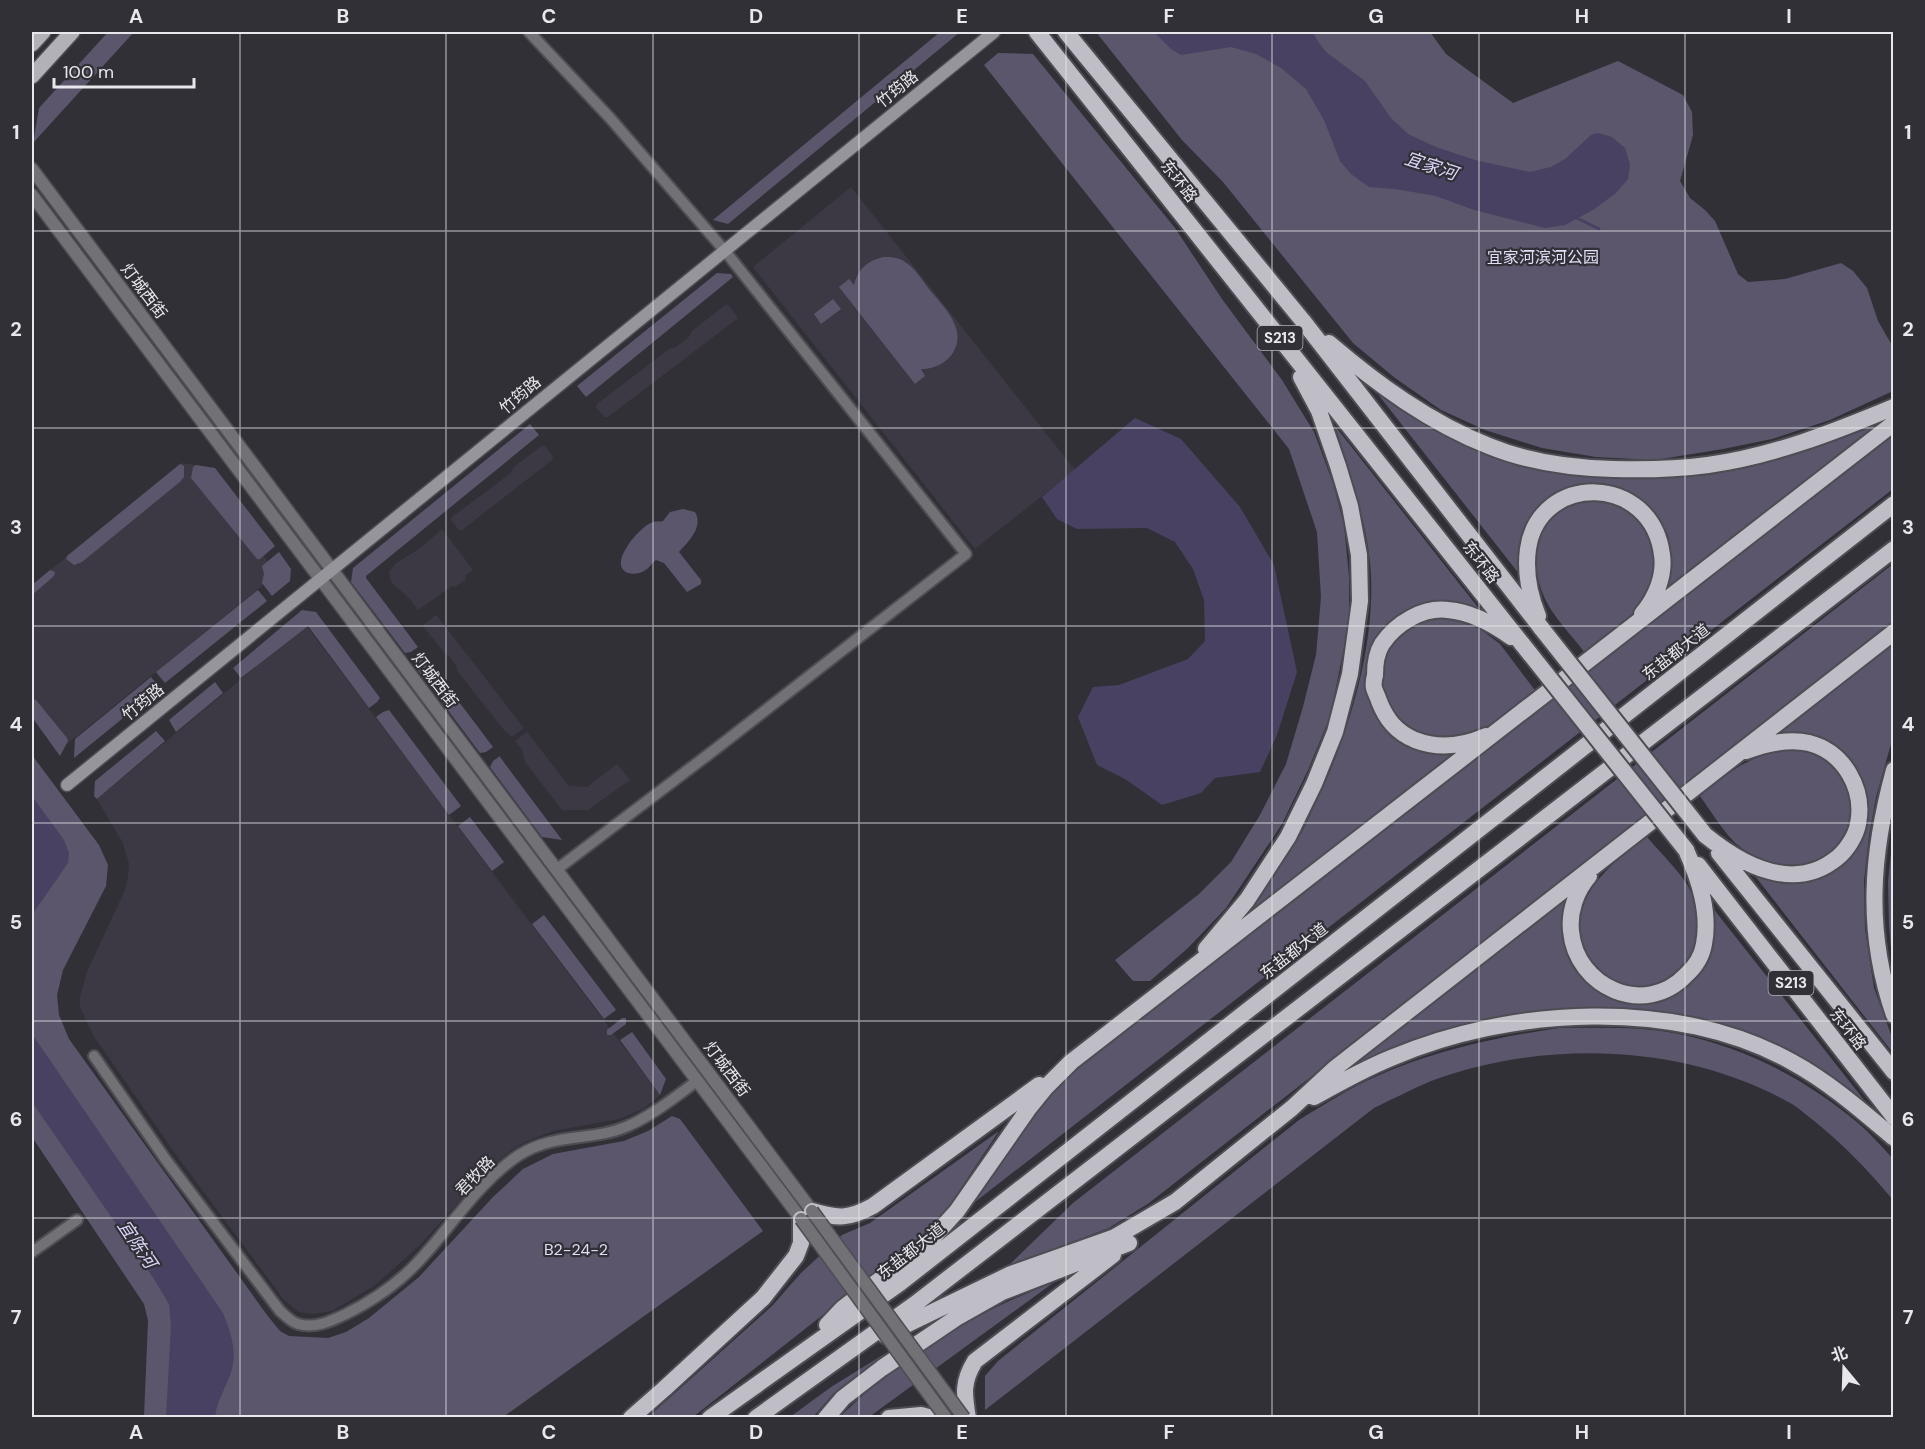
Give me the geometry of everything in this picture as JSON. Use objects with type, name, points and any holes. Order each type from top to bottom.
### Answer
[{"type":"highway","name":"东环路","points":[[1037,32],[1686,850],[1893,1117]]},
{"type":"highway","name":"东环路","points":[[1066,32],[1304,321],[1705,836],[1893,1072]]},
{"type":"highway","points":[[1304,321],[1364,372],[1450,429],[1490,447],[1550,464],[1639,470],[1707,465],[1793,446],[1893,407]]},
{"type":"highway","points":[[1186,972],[1246,900],[1288,837],[1314,784],[1335,732],[1350,674],[1360,601],[1359,555],[1350,506],[1319,411],[1280,339]]},
{"type":"highway","points":[[631,1418],[764,1298],[796,1256],[806,1215],[834,1218],[856,1215],[873,1206],[1071,1062],[1893,423]]},
{"type":"highway","points":[[1542,628],[1531,593],[1528,547],[1537,525],[1548,509],[1568,497],[1589,492],[1616,494],[1636,505],[1652,521],[1660,540],[1664,567],[1657,589],[1647,609],[1627,630]]},
{"type":"highway","name":"东盐都大道","points":[[710,1418],[900,1283],[1893,504]]},
{"type":"highway","points":[[1445,546],[1467,531]]},
{"type":"highway","points":[[756,1418],[925,1297],[1893,549]]},
{"type":"highway","points":[[1503,728],[1474,742],[1451,746],[1427,745],[1406,736],[1391,724],[1382,709],[1374,687],[1376,663],[1381,645],[1395,629],[1410,618],[1425,612],[1446,609],[1489,623],[1523,645]]},
{"type":"highway","points":[[968,1418],[964,1396],[966,1376],[975,1361],[1129,1243],[1175,1202],[1292,1108],[1334,1069],[1893,632]]},
{"type":"highway","points":[[1705,836],[1742,861],[1787,876],[1809,873],[1828,865],[1843,853],[1858,826],[1860,803],[1855,782],[1845,766],[1828,751],[1809,743],[1789,741],[1754,748],[1734,756]]},
{"type":"highway","points":[[1893,770],[1878,839],[1873,882],[1874,927],[1884,986],[1893,1015]]},
{"type":"highway","points":[[1603,860],[1585,881],[1575,899],[1570,922],[1572,943],[1578,960],[1591,976],[1608,988],[1624,994],[1647,996],[1666,990],[1681,981],[1692,970],[1704,945],[1706,925],[1702,894],[1686,850]]},
{"type":"highway","points":[[1789,981],[1809,964]]},
{"type":"highway","points":[[1292,1108],[1392,1057],[1459,1034],[1520,1022],[1582,1016],[1640,1018],[1695,1026],[1748,1042],[1792,1061],[1835,1090],[1893,1138]]},
{"type":"highway","points":[[791,1360],[843,1308],[929,1242],[957,1211],[1029,1108],[1071,1062]]},
{"type":"highway","points":[[841,1357],[1011,1274],[1115,1237],[1175,1202]]},
{"type":"highway","points":[[826,1418],[843,1398],[882,1368],[956,1318],[1002,1292],[1129,1243]]},
{"type":"highway","points":[[889,1418],[921,1415],[932,1418]]},
{"type":"main road","points":[[32,44],[44,32]]},
{"type":"main road","points":[[32,75],[72,32]]},
{"type":"main road","name":"竹筠路","points":[[68,785],[994,32]]},
{"type":"street","points":[[529,32],[610,118],[725,251],[966,555],[556,870]]},
{"type":"street","name":"灯城西街","points":[[32,169],[556,870],[806,1215]]},
{"type":"street","name":"灯城西街","points":[[32,195],[697,1081],[806,1215]]},
{"type":"street","name":"君牧路","points":[[94,1056],[166,1160],[279,1311],[296,1324],[321,1324],[337,1319],[378,1296],[401,1279],[418,1263],[489,1181],[519,1155],[554,1140],[598,1135],[628,1126],[653,1112],[697,1081]]},
{"type":"street","points":[[806,1215],[946,1418]]},
{"type":"street","points":[[806,1215],[964,1418]]},
{"type":"street","points":[[32,1252],[78,1221]]},
{"type":"shaded area","points":[[851,187],[1075,470],[975,549],[753,267]]},
{"type":"shaded area","points":[[728,305],[737,319],[608,417],[604,417],[596,407],[597,404],[669,349],[676,347],[689,337],[692,331]]},
{"type":"shaded area","points":[[541,446],[545,446],[553,457],[552,460],[462,530],[459,530],[451,520],[452,517],[511,473],[514,467]]},
{"type":"shaded area","points":[[182,463],[196,465],[277,574],[57,752],[32,717],[32,585]]},
{"type":"shaded area","points":[[442,529],[473,570],[455,587],[452,586],[418,610],[411,600],[393,584],[389,572],[396,563],[419,549]]},
{"type":"shaded area","points":[[435,616],[524,728],[512,737],[504,730],[458,672],[450,657],[445,654],[424,627],[424,624]]},
{"type":"shaded area","points":[[306,625],[660,1095],[643,1109],[619,1119],[553,1131],[513,1149],[493,1165],[420,1245],[374,1286],[332,1311],[313,1314],[299,1312],[284,1300],[177,1156],[93,1035],[80,1007],[80,997],[87,972],[125,890],[128,877],[129,864],[123,843],[97,799]]},
{"type":"shaded area","points":[[527,732],[569,786],[587,787],[617,764],[630,780],[588,810],[562,810],[525,762],[522,750],[515,741]]},
{"type":"green space","points":[[108,32],[134,32],[33,143],[39,108]]},
{"type":"green space","points":[[940,32],[960,32],[728,224],[713,220]]},
{"type":"green space","name":"宜家河滨河公园","points":[[1096,32],[1430,32],[1446,54],[1513,103],[1618,61],[1683,95],[1692,112],[1693,135],[1680,181],[1690,198],[1715,221],[1738,274],[1748,282],[1785,279],[1841,263],[1853,271],[1867,288],[1878,321],[1893,347],[1893,391],[1830,420],[1772,439],[1655,460],[1596,457],[1542,448],[1485,430],[1441,410],[1395,378],[1353,343],[1223,182],[1182,140]]},
{"type":"green space","points":[[998,53],[1033,54],[1175,228],[1222,299],[1282,380],[1314,432],[1333,483],[1344,525],[1349,577],[1349,623],[1330,717],[1308,770],[1282,824],[1226,908],[1188,948],[1150,981],[1133,981],[1115,960],[1199,894],[1231,862],[1260,815],[1286,764],[1316,655],[1321,597],[1317,532],[1289,449],[984,65]]},
{"type":"green space","points":[[883,257],[900,259],[912,267],[946,310],[957,332],[955,349],[951,355],[938,365],[921,369],[925,376],[915,384],[839,287],[849,279],[854,285],[864,266]]},
{"type":"green space","points":[[717,273],[731,274],[733,277],[586,397],[577,386]]},
{"type":"green space","points":[[833,299],[841,309],[821,324],[814,314]]},
{"type":"green space","points":[[1377,393],[1445,435],[1489,455],[1532,467],[1598,476],[1691,476],[1729,471],[1797,454],[1885,422],[1663,595],[1672,561],[1668,535],[1657,515],[1640,498],[1602,483],[1581,485],[1561,492],[1543,505],[1520,575]]},
{"type":"green space","points":[[530,424],[539,435],[366,576],[418,647],[405,653],[351,582],[353,568]]},
{"type":"green space","points":[[1335,426],[1480,610],[1449,603],[1427,604],[1407,614],[1381,633],[1376,713],[1385,728],[1403,742],[1462,752],[1232,930],[1289,853],[1304,828],[1340,746],[1366,649],[1370,616],[1369,554],[1359,505]]},
{"type":"green space","points":[[1893,431],[1893,489],[966,1209],[1033,1112],[1075,1071]]},
{"type":"green space","points":[[180,464],[184,466],[184,477],[181,481],[82,562],[74,565],[66,559],[67,556]]},
{"type":"green space","points":[[196,465],[215,468],[275,546],[260,559],[257,559],[191,478],[193,467]]},
{"type":"green space","points":[[1599,498],[1617,502],[1644,523],[1657,559],[1653,582],[1640,604],[1623,625],[1585,653],[1555,616],[1546,600],[1537,574],[1536,557],[1538,542],[1544,528],[1553,517],[1565,508]]},
{"type":"green space","points":[[683,509],[695,512],[698,523],[694,534],[679,552],[701,580],[701,584],[687,592],[664,563],[656,560],[646,570],[639,573],[628,573],[622,569],[623,554],[641,530],[653,522],[663,521],[670,512]]},
{"type":"green space","points":[[279,552],[291,569],[290,581],[272,596],[262,583],[264,574],[262,566]]},
{"type":"green space","points":[[1893,564],[1893,623],[1149,1203],[1109,1228],[1008,1266],[1073,1203]]},
{"type":"green space","points":[[50,570],[55,572],[54,576],[32,595],[32,585]]},
{"type":"green space","points":[[258,590],[267,601],[165,683],[156,672]]},
{"type":"green space","points":[[302,610],[316,612],[380,698],[369,708],[308,626],[241,678],[233,668]]},
{"type":"green space","points":[[1443,617],[1479,628],[1500,644],[1537,693],[1505,716],[1470,733],[1455,737],[1427,736],[1403,724],[1386,702],[1382,687],[1385,652],[1411,627]]},
{"type":"green space","points":[[1893,640],[1893,737],[1876,797],[1864,881],[1865,929],[1874,988],[1893,1040],[1893,1053],[1755,876],[1783,883],[1803,882],[1839,868],[1853,852],[1866,799],[1857,769],[1833,745],[1817,736],[1797,734],[1770,736]]},
{"type":"green space","points":[[423,654],[493,747],[486,752],[480,753],[414,665]]},
{"type":"green space","points":[[151,677],[160,688],[74,758],[75,739]]},
{"type":"green space","points":[[215,682],[223,693],[176,732],[169,720]]},
{"type":"green space","points":[[32,699],[36,700],[67,738],[68,741],[60,756],[32,717]]},
{"type":"green space","points":[[389,710],[461,806],[449,815],[376,717]]},
{"type":"green space","points":[[156,731],[165,741],[97,799],[94,796],[95,781]]},
{"type":"green space","points":[[1786,750],[1802,750],[1827,761],[1844,779],[1852,802],[1849,827],[1841,842],[1819,861],[1794,868],[1779,867],[1739,846],[1700,796],[1740,766],[1761,756]]},
{"type":"green space","name":"B2-24-2","points":[[32,755],[99,845],[108,865],[106,886],[63,970],[57,995],[59,1015],[69,1039],[280,1331],[289,1336],[328,1338],[346,1332],[369,1318],[419,1277],[493,1197],[523,1169],[553,1154],[624,1141],[648,1131],[672,1116],[680,1119],[763,1231],[503,1417],[144,1417],[148,1321],[144,1304],[32,1137]]},
{"type":"green space","points":[[500,756],[562,840],[542,837],[490,767],[493,761]]},
{"type":"green space","points":[[470,817],[504,862],[492,871],[458,826]]},
{"type":"green space","points":[[1893,834],[1894,972],[1889,925],[1888,882]]},
{"type":"green space","points":[[1647,837],[1688,886],[1696,909],[1698,934],[1695,949],[1684,966],[1658,984],[1638,988],[1618,984],[1609,979],[1587,959],[1580,943],[1580,917],[1591,889],[1600,877]]},
{"type":"green space","points":[[1571,892],[1563,923],[1565,944],[1573,963],[1580,973],[1601,992],[1621,1000],[1638,1002],[1654,1001],[1669,996],[1684,988],[1696,977],[1712,948],[1714,928],[1712,907],[1864,1100],[1798,1055],[1750,1035],[1698,1018],[1643,1010],[1584,1007],[1517,1014],[1457,1026],[1389,1050],[1342,1071]]},
{"type":"green space","points":[[544,915],[616,1010],[604,1019],[532,924]]},
{"type":"green space","points":[[622,1018],[626,1018],[626,1024],[611,1035],[607,1035],[607,1030]]},
{"type":"green space","points":[[1559,1028],[1664,1031],[1704,1040],[1774,1067],[1838,1107],[1863,1127],[1893,1159],[1893,1200],[1845,1148],[1795,1106],[1750,1084],[1706,1069],[1661,1059],[1614,1054],[1567,1054],[1520,1058],[1475,1067],[1431,1081],[1374,1108],[985,1410],[985,1376],[998,1361],[1299,1120],[1372,1078],[1424,1058],[1504,1037]]},
{"type":"green space","points":[[632,1032],[666,1079],[660,1095],[620,1040]]},
{"type":"green space","points":[[999,1131],[945,1212],[913,1244],[693,1417],[647,1418],[772,1306],[801,1273],[842,1235],[870,1223]]},
{"type":"green space","points":[[1053,1283],[869,1417],[839,1418],[886,1377],[939,1339],[996,1307]]},
{"type":"green space","points":[[886,1353],[834,1393],[813,1417],[790,1417],[831,1387]]},
{"type":"water","points":[[1154,32],[1313,32],[1326,52],[1365,81],[1391,118],[1408,134],[1436,147],[1475,160],[1530,172],[1551,167],[1565,159],[1591,135],[1598,133],[1612,137],[1625,148],[1630,164],[1628,179],[1616,193],[1593,210],[1565,225],[1545,228],[1474,210],[1436,196],[1369,187],[1351,174],[1340,161],[1324,120],[1306,89],[1281,68],[1256,54],[1231,47],[1181,55],[1171,49]]},
{"type":"water","points":[[1135,418],[1181,439],[1240,507],[1274,565],[1297,672],[1277,735],[1260,772],[1215,778],[1201,793],[1162,805],[1125,779],[1097,765],[1078,717],[1093,687],[1119,685],[1188,659],[1205,641],[1204,600],[1193,569],[1175,542],[1147,528],[1077,529],[1057,519],[1042,497]]},
{"type":"water","points":[[32,796],[64,840],[69,853],[68,863],[32,915]]},
{"type":"water","name":"宜陈河","points":[[32,1034],[223,1313],[231,1337],[234,1357],[215,1417],[166,1417],[171,1326],[169,1304],[32,1102]]},
{"type":"waterway","name":"宜家河","points":[[1575,217],[1599,229]]}]
